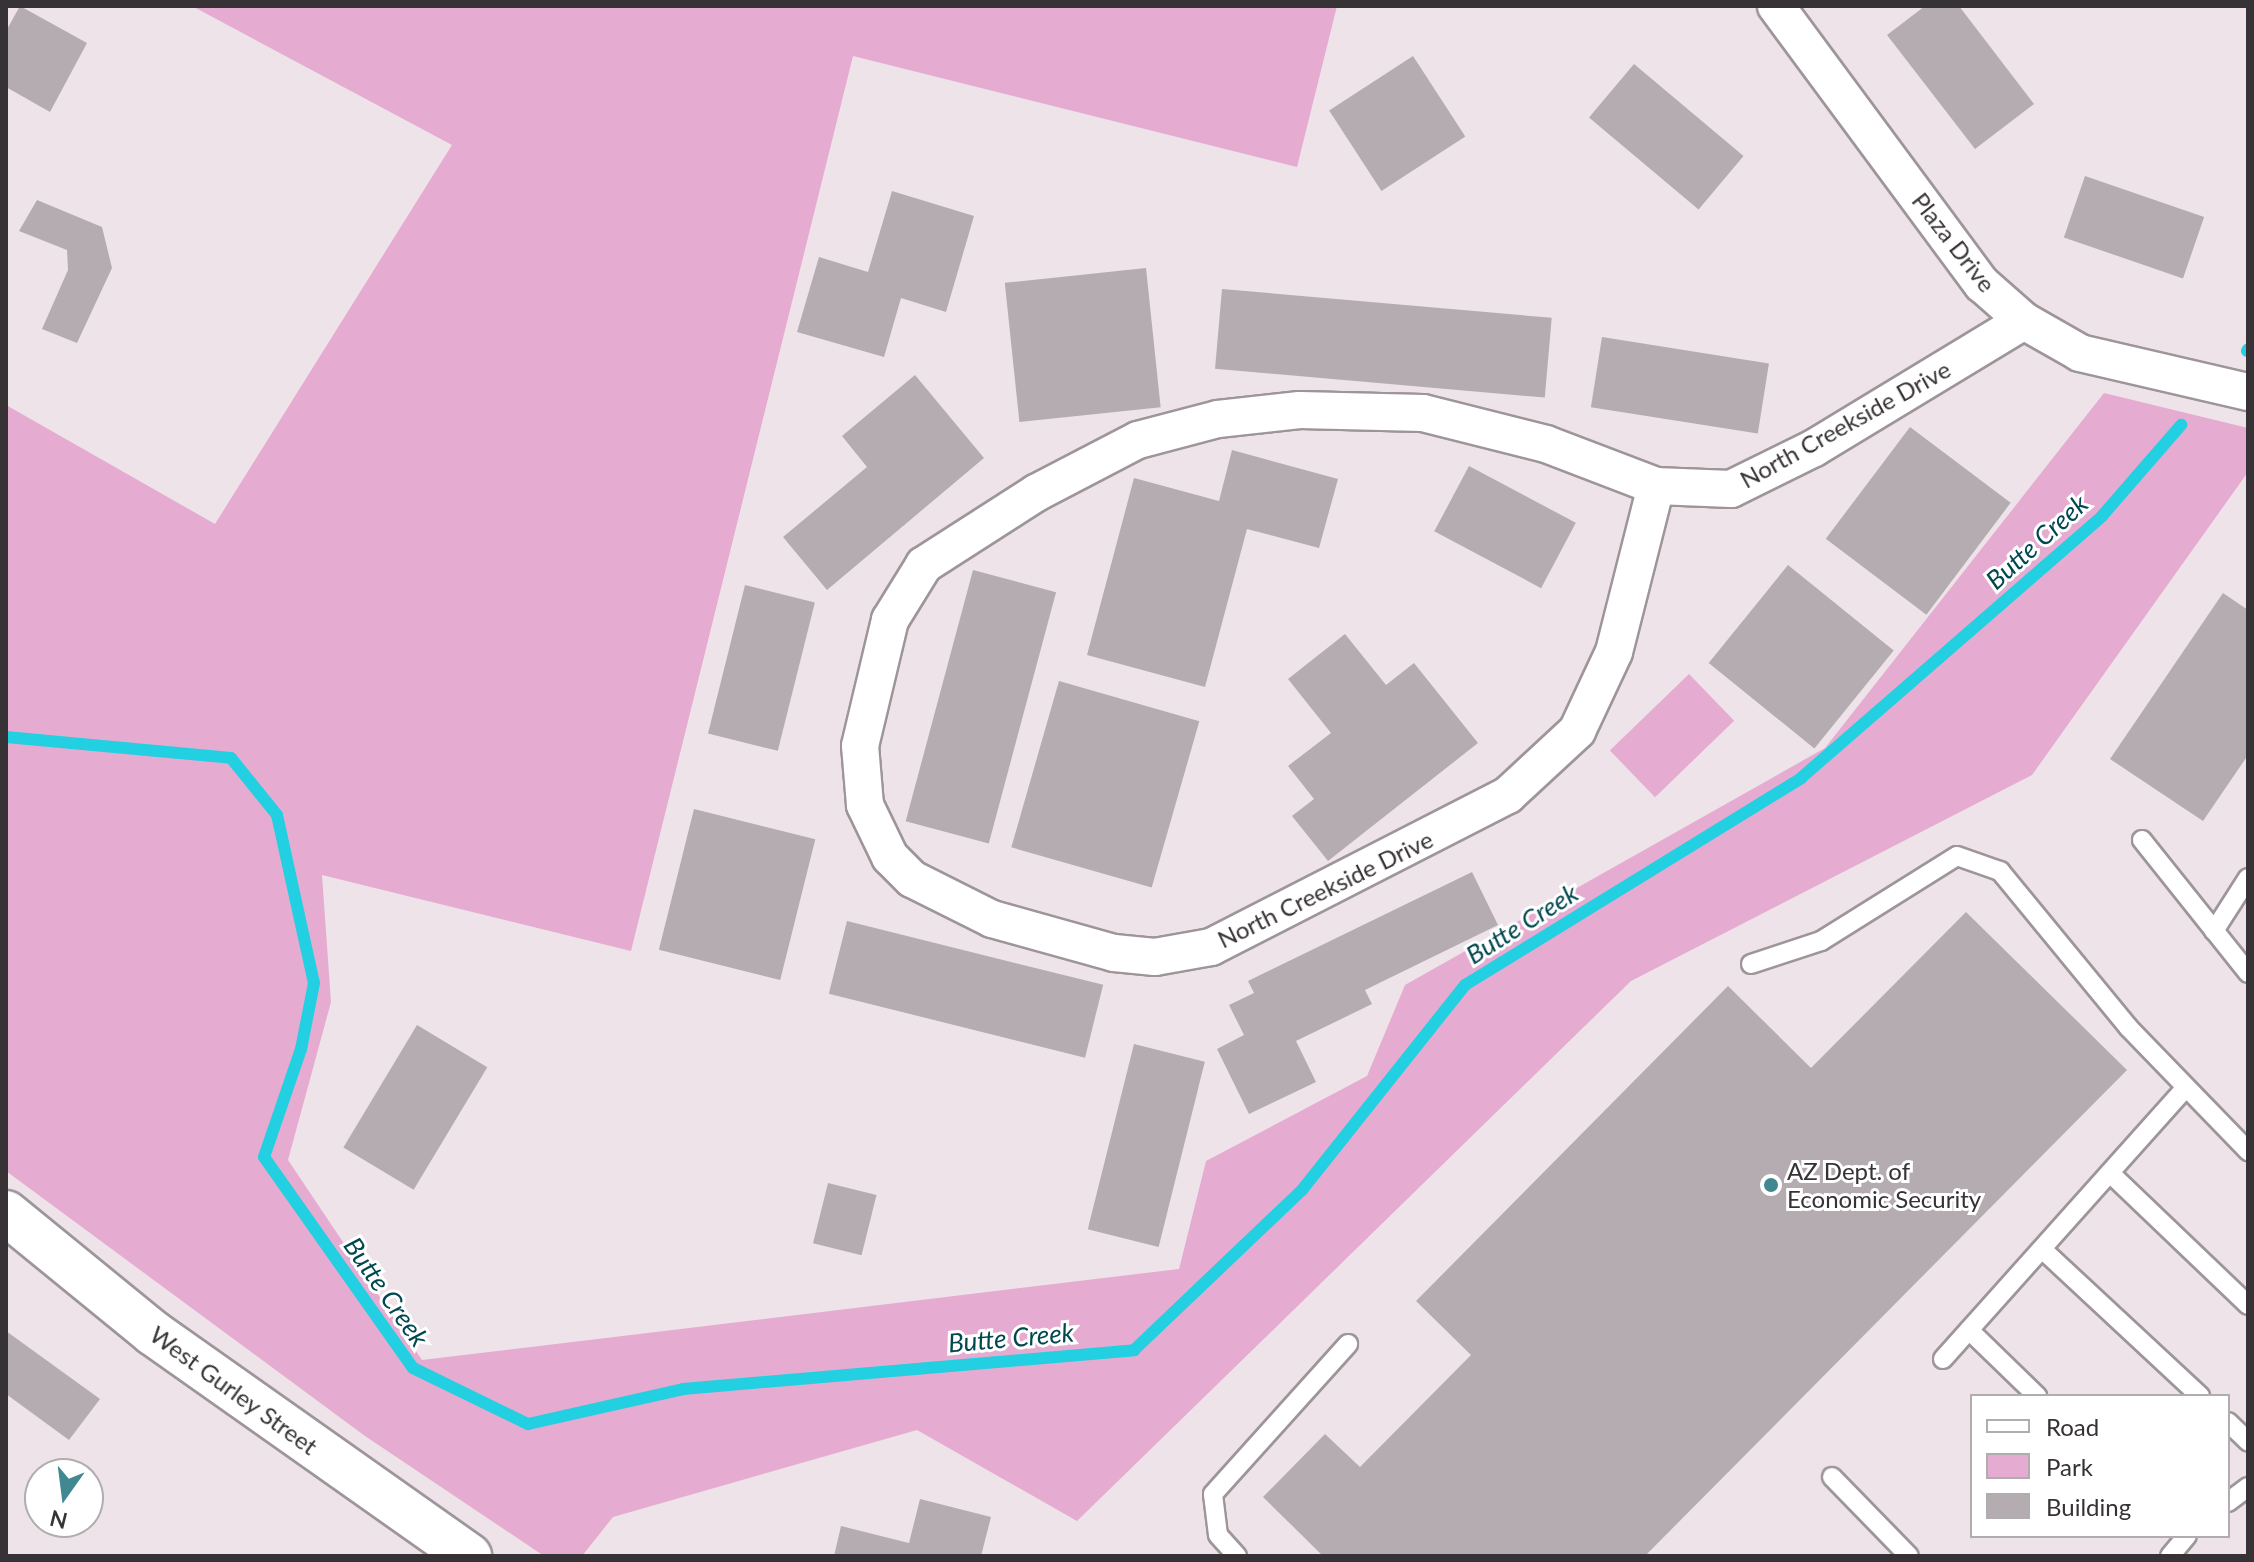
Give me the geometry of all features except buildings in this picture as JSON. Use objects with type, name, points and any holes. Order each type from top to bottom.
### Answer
[{"type":"main road","name":"West Gurley Street","points":[[6,1213],[153,1333],[469,1556]]},
{"type":"street","name":"Plaza Drive","points":[[1776,6],[1982,284],[2024,321],[2080,353],[2248,392]]},
{"type":"street","name":"North Creekside Drive","points":[[1656,486],[1594,704],[1556,755],[1508,795],[1360,876],[1211,947],[1155,957],[1114,953],[992,919],[912,879],[890,857],[865,805],[860,746],[890,620],[912,580],[939,551],[1138,440],[1218,419],[1300,410],[1423,413],[1546,444],[1656,486],[1731,489],[1814,448],[2024,321]]},
{"type":"lane","points":[[2142,840],[2248,973]]},
{"type":"lane","points":[[1751,964],[1821,941],[1957,856],[2000,871],[2184,1089],[2248,1151]]},
{"type":"lane","points":[[2214,931],[2248,878]]},
{"type":"lane","points":[[1943,1359],[2184,1089]]},
{"type":"lane","points":[[2110,1173],[2248,1305]]},
{"type":"lane","points":[[2042,1249],[2198,1394]]},
{"type":"lane","points":[[1969,1330],[2035,1394]]},
{"type":"lane","points":[[1237,1556],[1218,1535],[1213,1494],[1348,1344]]},
{"type":"lane","points":[[2230,1424],[2248,1441]]},
{"type":"lane","points":[[1832,1477],[1909,1556]]},
{"type":"lane","points":[[2230,1500],[2248,1487]]},
{"type":"lane","points":[[2170,1556],[2182,1538]]},
{"type":"green space","points":[[192,6],[1337,6],[1297,167],[853,56],[631,951],[322,875],[331,1002],[288,1160],[422,1360],[1179,1269],[1206,1161],[1367,1076],[1405,985],[1825,748],[2104,393],[2248,428],[2248,472],[2032,775],[1631,981],[1077,1521],[917,1430],[613,1517],[582,1556],[544,1556],[365,1436],[6,1171],[6,405],[215,524],[452,145]]},
{"type":"green space","points":[[1689,674],[1734,721],[1655,797],[1610,750]]},
{"type":"waterway","name":"Butte Creek","points":[[6,737],[231,758],[277,815],[314,983],[301,1049],[264,1157],[413,1368],[528,1424],[683,1389],[1134,1350],[1302,1190],[1465,985],[1801,778],[2102,516],[2181,425]]},
{"type":"place","name":"AZ Dept. of Economic Security","points":[[1771,1185]]}]
